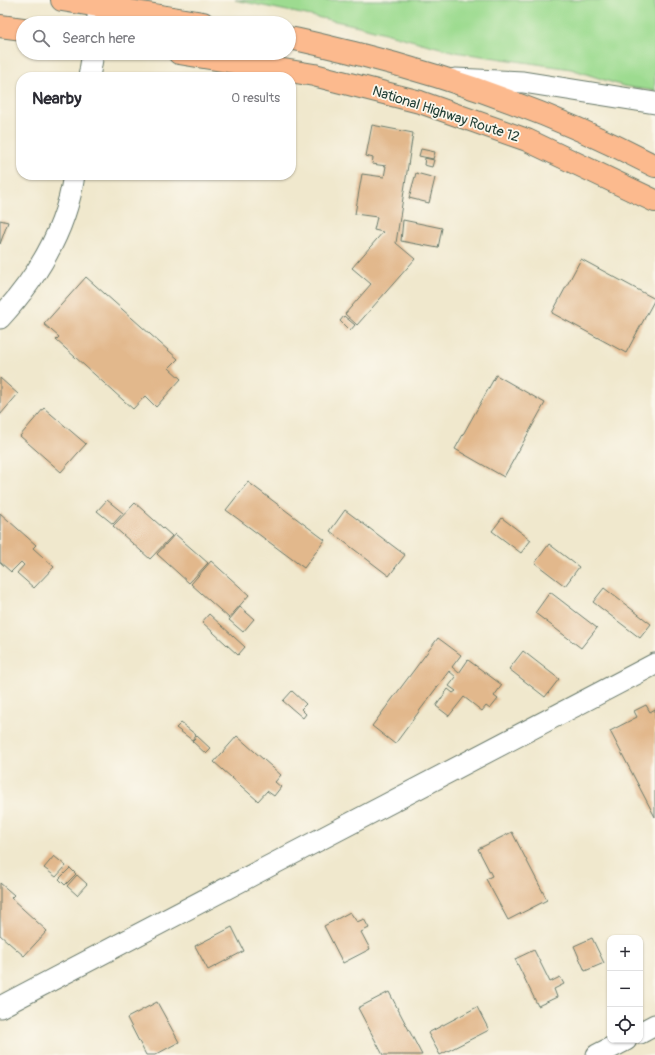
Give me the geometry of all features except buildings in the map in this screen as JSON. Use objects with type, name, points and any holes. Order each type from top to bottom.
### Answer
[{"type":"highway","points":[[62,0],[98,14],[121,16]]},
{"type":"highway","points":[[0,26],[16,29]]},
{"type":"highway","points":[[296,40],[396,64],[445,78],[571,126],[655,166]]},
{"type":"highway","name":"National Highway Route 12","points":[[222,60],[296,72]]},
{"type":"highway","name":"National Highway Route 12","points":[[296,72],[314,75],[420,102],[527,140],[655,200]]},
{"type":"street","points":[[90,72],[91,60]]},
{"type":"street","points":[[445,78],[523,82],[655,103]]},
{"type":"street","points":[[0,318],[23,292],[41,267],[56,236],[70,196],[73,180]]},
{"type":"street","points":[[0,1007],[655,664]]},
{"type":"street","points":[[643,1031],[655,1025]]},
{"type":"street","points":[[597,1055],[620,1043]]},
{"type":"green space","points":[[235,0],[655,0],[655,91],[623,86],[571,69],[455,52],[359,26]]}]
